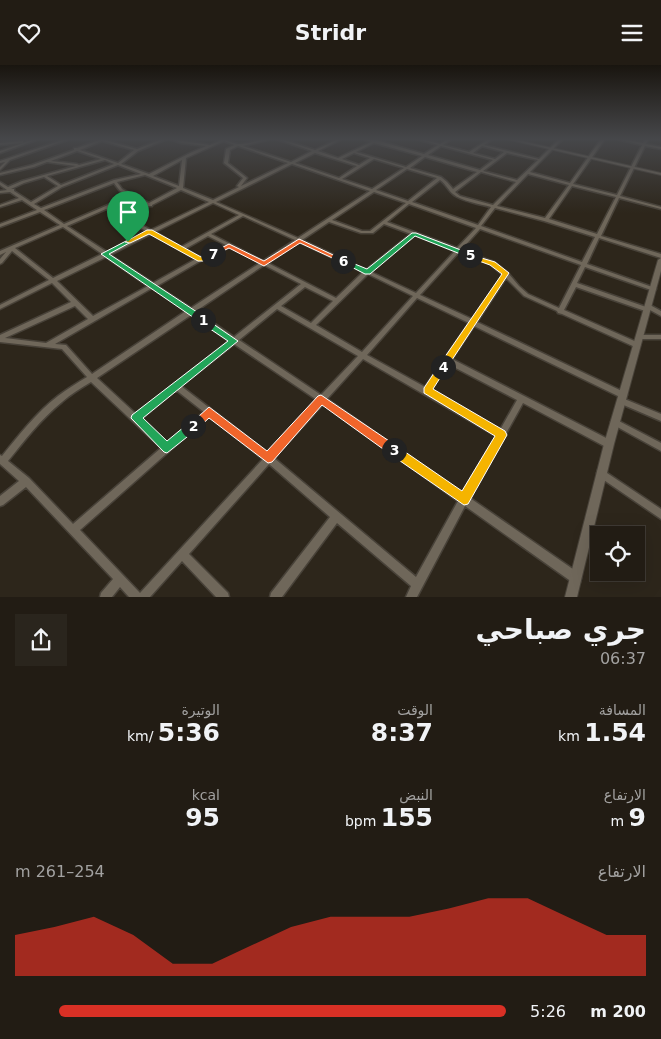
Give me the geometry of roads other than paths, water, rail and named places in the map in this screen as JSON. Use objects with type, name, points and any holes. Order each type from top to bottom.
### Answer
[{"type":"street","points":[[0,174],[37,164]]},
{"type":"street","points":[[69,164],[78,165]]},
{"type":"street","points":[[0,192],[11,189],[23,182],[83,164]]},
{"type":"street","points":[[31,204],[61,185],[118,164]]},
{"type":"street","points":[[122,164],[181,187],[368,272],[661,418]]},
{"type":"street","points":[[0,226],[116,181],[149,174],[171,164]]},
{"type":"street","points":[[124,217],[178,191],[181,187],[183,164]]},
{"type":"street","points":[[227,164],[244,175],[262,176]]},
{"type":"street","points":[[0,307],[149,231],[287,164]]},
{"type":"street","points":[[296,164],[653,289]]},
{"type":"street","points":[[353,164],[360,166]]},
{"type":"street","points":[[339,179],[364,164]]},
{"type":"street","points":[[393,164],[440,178],[448,183],[452,193],[459,197],[546,220],[661,258],[609,444],[571,597]]},
{"type":"street","points":[[137,597],[74,529],[2,460],[44,411],[413,164]]},
{"type":"street","points":[[455,164],[519,182]]},
{"type":"street","points":[[452,193],[490,164]]},
{"type":"street","points":[[143,597],[478,228],[493,207],[536,164]]},
{"type":"street","points":[[546,220],[586,164]]},
{"type":"street","points":[[615,164],[661,174]]},
{"type":"street","points":[[560,312],[635,164]]},
{"type":"street","points":[[12,172],[23,182]]},
{"type":"street","points":[[528,173],[661,208]]},
{"type":"street","points":[[237,188],[244,181],[244,175]]},
{"type":"street","points":[[44,176],[61,185]]},
{"type":"street","points":[[329,220],[367,233],[440,178]]},
{"type":"street","points":[[116,181],[121,190],[150,205]]},
{"type":"street","points":[[0,183],[321,399],[576,578]]},
{"type":"street","points":[[0,253],[131,196]]},
{"type":"street","points":[[0,206],[22,198]]},
{"type":"street","points":[[106,207],[200,259]]},
{"type":"street","points":[[181,249],[242,215]]},
{"type":"street","points":[[384,222],[492,263],[506,273],[511,282],[526,295],[560,312],[638,341],[661,337]]},
{"type":"street","points":[[208,234],[338,301]]},
{"type":"street","points":[[311,325],[368,272],[414,234]]},
{"type":"street","points":[[47,345],[154,287],[200,259],[229,246]]},
{"type":"street","points":[[0,262],[12,248]]},
{"type":"street","points":[[12,248],[52,280],[93,320]]},
{"type":"street","points":[[427,390],[506,273]]},
{"type":"street","points":[[136,418],[305,284]]},
{"type":"street","points":[[574,284],[661,314]]},
{"type":"street","points":[[0,339],[75,303]]},
{"type":"street","points":[[277,306],[427,390],[501,435]]},
{"type":"street","points":[[0,339],[64,347],[92,378],[167,448]]},
{"type":"street","points":[[447,360],[609,444]]},
{"type":"street","points":[[176,386],[268,458],[418,585]]},
{"type":"street","points":[[411,597],[464,499],[522,399]]},
{"type":"street","points":[[74,529],[209,412]]},
{"type":"street","points":[[615,422],[661,447]]},
{"type":"street","points":[[602,473],[661,513]]},
{"type":"street","points":[[0,501],[26,481]]},
{"type":"street","points":[[275,597],[336,517]]},
{"type":"street","points":[[182,554],[224,597]]},
{"type":"street","points":[[105,597],[120,579]]}]
